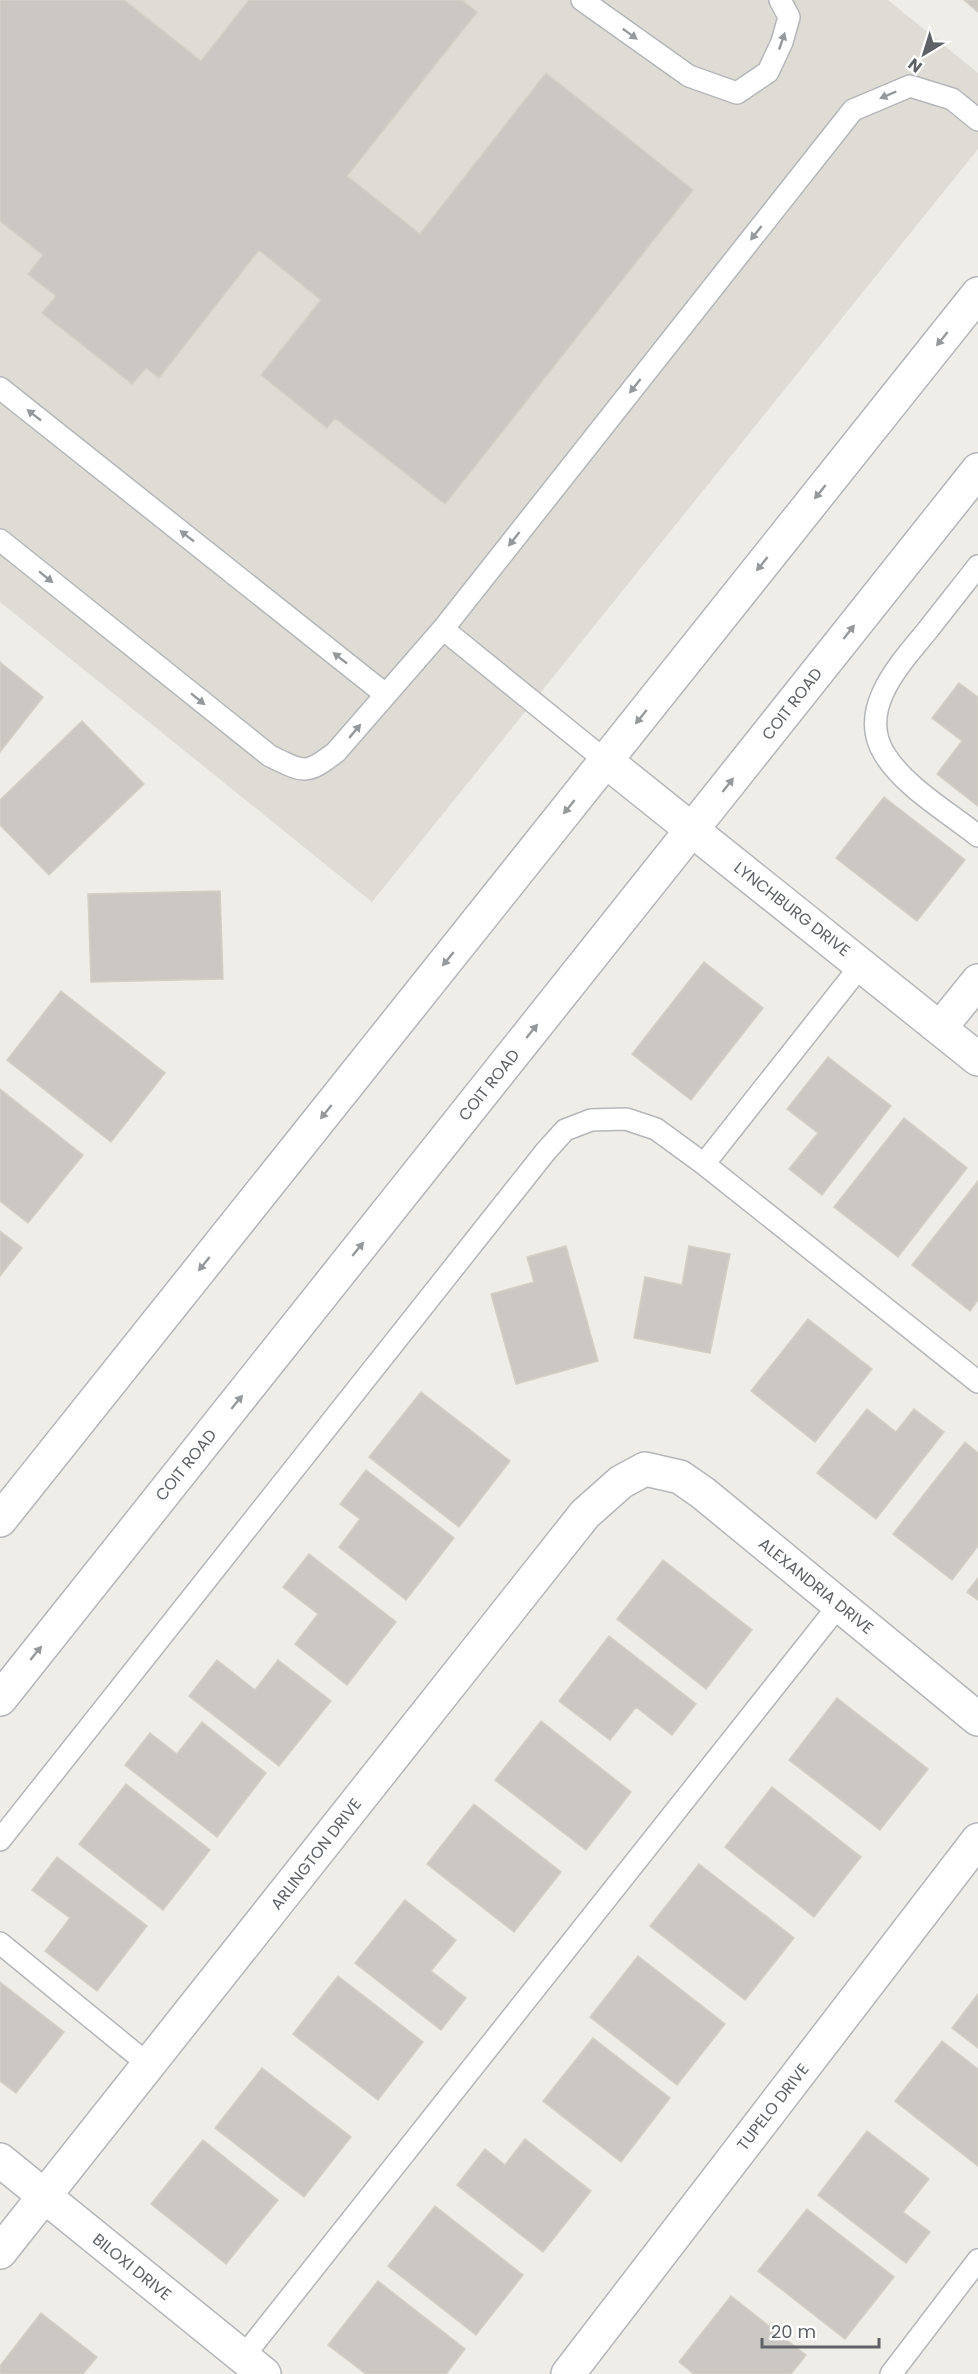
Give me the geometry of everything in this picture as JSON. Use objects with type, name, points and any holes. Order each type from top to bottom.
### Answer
[{"type":"main road","points":[[0,1520],[978,294]]},
{"type":"main road","name":"COIT ROAD","points":[[0,1699],[978,470]]},
{"type":"main road","name":"LYNCHBURG DRIVE","points":[[606,761],[978,1059]]},
{"type":"main road","points":[[940,1028],[978,981]]},
{"type":"main road","name":"ALEXANDRIA DRIVE","points":[[645,1469],[680,1477],[703,1493],[978,1719]]},
{"type":"main road","name":"ARLINGTON DRIVE","points":[[0,2252],[585,1514],[621,1482],[645,1469]]},
{"type":"main road","name":"TUPELO DRIVE","points":[[568,2374],[978,1840]]},
{"type":"main road","name":"BILOXI DRIVE","points":[[0,2160],[254,2365]]},
{"type":"lane","points":[[582,0],[689,76],[737,93],[768,72],[773,62],[789,17],[780,0]]},
{"type":"lane","points":[[0,540],[270,756],[301,770],[318,766],[336,752],[443,629],[853,110],[910,86],[952,99],[978,120]]},
{"type":"lane","points":[[0,388],[386,694]]},
{"type":"lane","points":[[978,566],[894,672],[880,700],[876,725],[884,754],[895,768],[978,836]]},
{"type":"lane","points":[[443,629],[606,761]]},
{"type":"lane","points":[[704,1164],[862,964]]},
{"type":"lane","points":[[0,1840],[524,1178],[565,1130],[591,1120],[626,1119],[656,1129],[704,1164],[978,1382]]},
{"type":"lane","points":[[254,2365],[839,1605]]},
{"type":"lane","points":[[0,1943],[149,2065]]},
{"type":"lane","points":[[891,2374],[978,2260]]},
{"type":"shaded area","points":[[0,0],[888,0],[978,73],[978,149],[372,902],[0,602]]},
{"type":"building","points":[[0,0],[124,0],[201,61],[249,0],[462,0],[477,12],[347,176],[420,234],[546,73],[693,190],[445,504],[335,418],[327,428],[261,375],[321,300],[259,250],[159,378],[146,368],[132,384],[42,313],[56,296],[28,274],[43,255],[0,221]]},
{"type":"building","points":[[964,0],[978,0],[978,12]]},
{"type":"building","points":[[0,662],[43,697],[0,752]]},
{"type":"building","points":[[959,683],[978,697],[978,806],[937,774],[962,741],[932,718]]},
{"type":"building","points":[[82,721],[144,784],[49,875],[0,825],[0,800]]},
{"type":"building","points":[[884,797],[965,860],[917,921],[836,858]]},
{"type":"building","points":[[220,891],[223,979],[91,982],[88,894]]},
{"type":"building","points":[[704,962],[763,1008],[691,1100],[632,1054]]},
{"type":"building","points":[[61,991],[165,1073],[111,1142],[7,1060]]},
{"type":"building","points":[[828,1057],[891,1106],[822,1195],[789,1169],[818,1133],[787,1109]]},
{"type":"building","points":[[0,1089],[83,1155],[28,1223],[0,1201]]},
{"type":"building","points":[[904,1118],[967,1168],[898,1257],[834,1207]]},
{"type":"building","points":[[978,1181],[978,1300],[970,1311],[912,1265]]},
{"type":"building","points":[[0,1231],[22,1248],[0,1276]]},
{"type":"building","points":[[566,1246],[598,1361],[516,1384],[491,1294],[534,1282],[527,1257]]},
{"type":"building","points":[[689,1246],[730,1254],[710,1353],[634,1338],[645,1277],[682,1285]]},
{"type":"building","points":[[808,1319],[872,1369],[815,1442],[751,1391]]},
{"type":"building","points":[[421,1392],[510,1461],[459,1527],[369,1457]]},
{"type":"building","points":[[867,1409],[896,1432],[914,1409],[944,1432],[876,1519],[817,1473]]},
{"type":"building","points":[[965,1442],[978,1453],[978,1546],[952,1580],[893,1534]]},
{"type":"building","points":[[366,1470],[454,1538],[406,1600],[339,1547],[360,1519],[340,1504]]},
{"type":"building","points":[[309,1554],[396,1622],[347,1685],[295,1644],[318,1614],[283,1587]]},
{"type":"building","points":[[663,1560],[752,1630],[706,1689],[617,1619]]},
{"type":"building","points":[[978,1578],[978,1600],[967,1592]]},
{"type":"building","points":[[609,1636],[696,1704],[672,1735],[636,1707],[610,1740],[559,1701]]},
{"type":"building","points":[[217,1660],[255,1690],[278,1660],[331,1701],[279,1766],[189,1696]]},
{"type":"building","points":[[837,1698],[928,1769],[880,1830],[789,1760]]},
{"type":"building","points":[[541,1721],[631,1792],[586,1850],[495,1780]]},
{"type":"building","points":[[202,1722],[266,1773],[217,1837],[125,1765],[150,1733],[177,1754]]},
{"type":"building","points":[[126,1784],[210,1850],[163,1910],[79,1844]]},
{"type":"building","points":[[772,1787],[861,1857],[814,1917],[725,1847]]},
{"type":"building","points":[[474,1804],[561,1872],[514,1932],[427,1864]]},
{"type":"building","points":[[57,1857],[147,1926],[97,1991],[45,1951],[70,1918],[32,1890]]},
{"type":"building","points":[[699,1864],[794,1938],[745,2000],[650,1926]]},
{"type":"building","points":[[405,1900],[456,1940],[431,1971],[466,1998],[441,2030],[355,1963]]},
{"type":"building","points":[[638,1956],[725,2024],[677,2085],[590,2017]]},
{"type":"building","points":[[338,1976],[423,2042],[378,2100],[293,2034]]},
{"type":"building","points":[[0,1982],[64,2032],[16,2093],[0,2081]]},
{"type":"building","points":[[978,1994],[978,2048],[952,2028]]},
{"type":"building","points":[[593,2038],[670,2098],[621,2162],[543,2101]]},
{"type":"building","points":[[942,2041],[978,2069],[978,2166],[895,2101]]},
{"type":"building","points":[[262,2068],[351,2137],[304,2197],[215,2128]]},
{"type":"building","points":[[867,2131],[929,2179],[903,2212],[930,2232],[906,2263],[818,2195]]},
{"type":"building","points":[[525,2139],[591,2191],[543,2252],[457,2185],[485,2149],[505,2165]]},
{"type":"building","points":[[203,2140],[278,2200],[226,2264],[151,2204]]},
{"type":"building","points":[[435,2206],[523,2275],[476,2335],[388,2266]]},
{"type":"building","points":[[807,2209],[894,2277],[845,2339],[758,2271]]},
{"type":"building","points":[[378,2281],[465,2349],[446,2374],[366,2374],[328,2345]]},
{"type":"building","points":[[731,2296],[806,2355],[791,2374],[694,2374],[679,2362]]},
{"type":"building","points":[[41,2313],[97,2357],[83,2374],[0,2374],[0,2366]]}]
